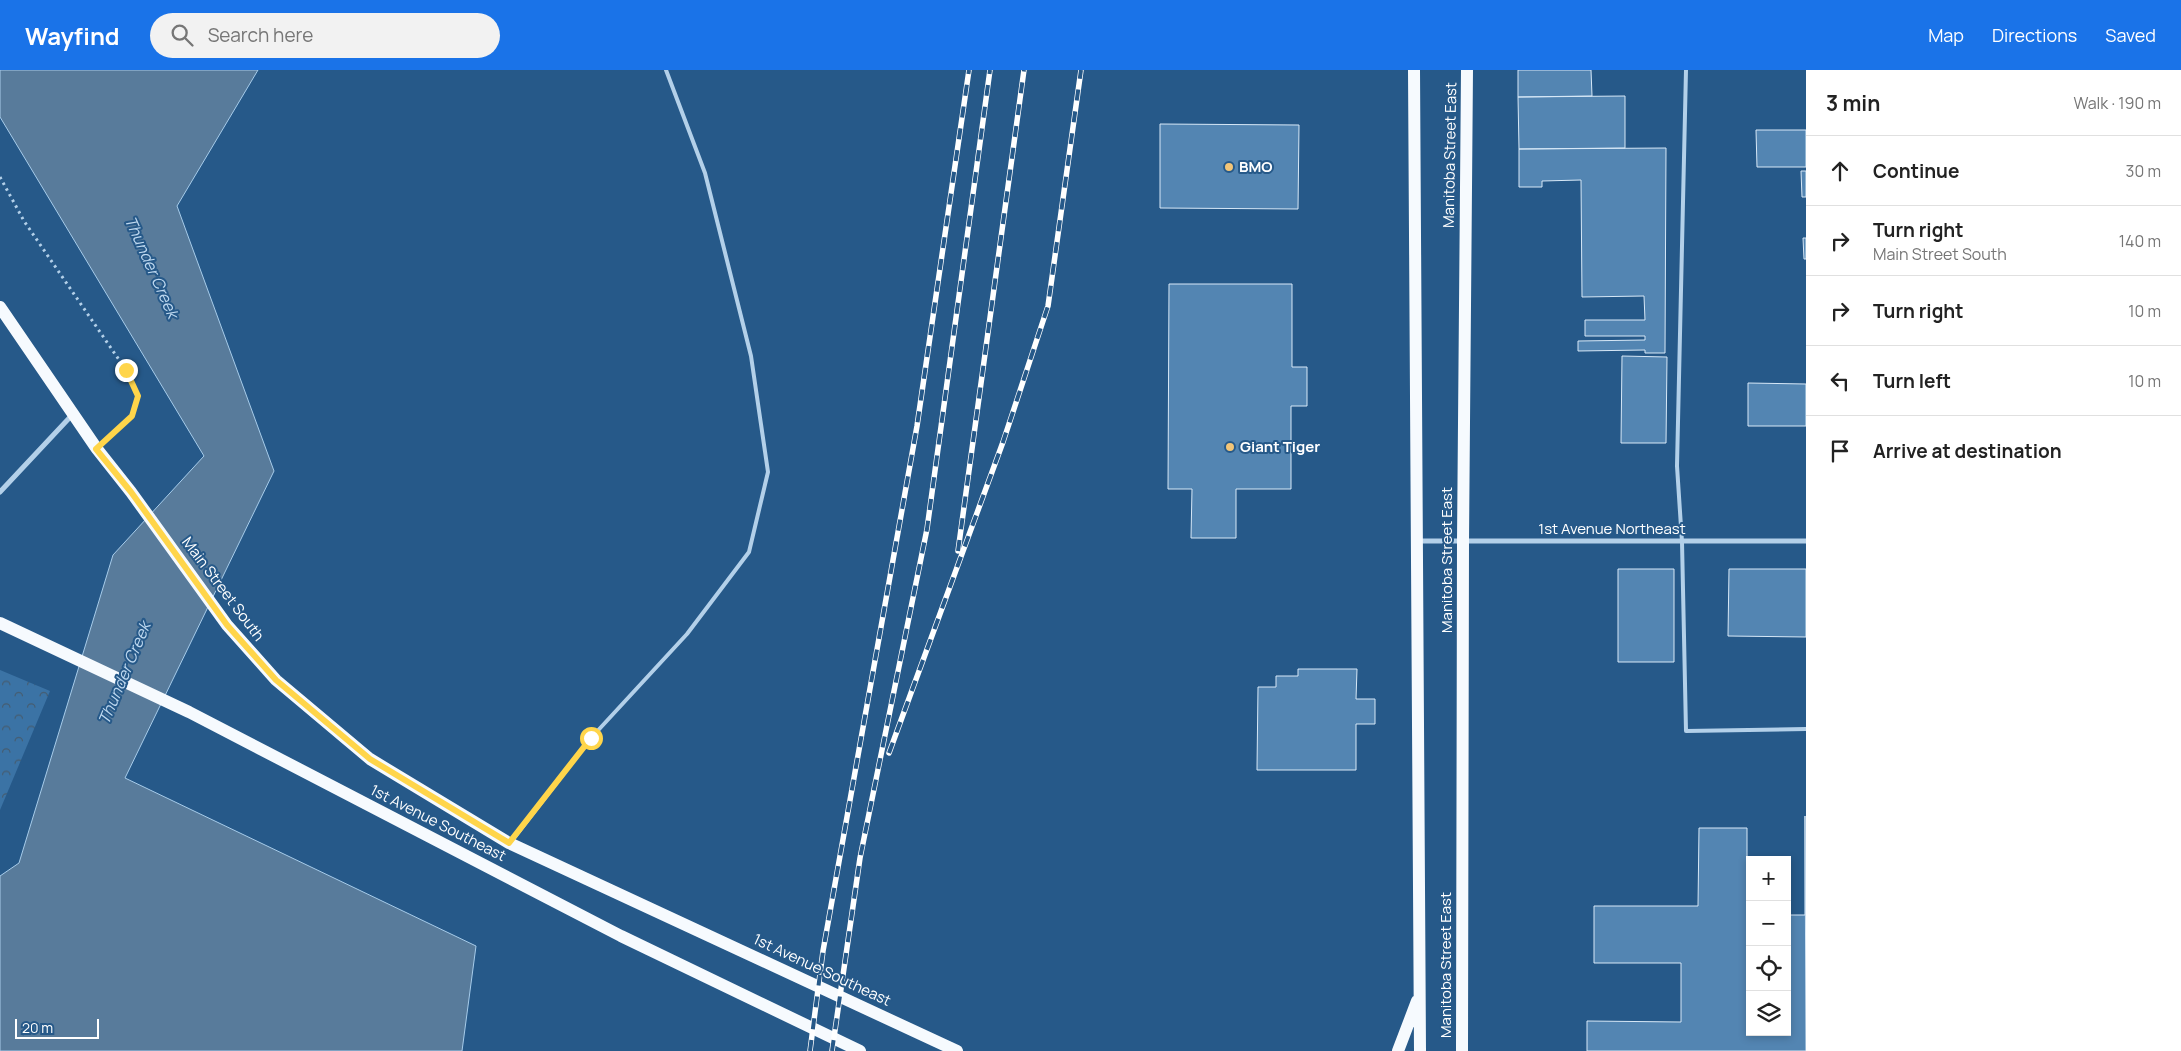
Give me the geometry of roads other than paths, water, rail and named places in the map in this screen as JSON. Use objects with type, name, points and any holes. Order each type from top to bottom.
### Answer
[{"type":"main road","name":"Manitoba Street East","points":[[1414,70],[1420,1051]]},
{"type":"main road","name":"Manitoba Street East","points":[[1462,1051],[1463,541],[1467,70]]},
{"type":"main road","name":"Main Street South","points":[[0,307],[96,449],[131,492],[227,625],[276,680],[370,759],[509,843]]},
{"type":"main road","name":"1st Avenue Southeast","points":[[0,623],[189,712],[621,936],[860,1051]]},
{"type":"main road","name":"1st Avenue Southeast","points":[[509,843],[957,1051]]},
{"type":"main road","points":[[1398,1051],[1420,994]]},
{"type":"street","points":[[0,492],[73,414]]},
{"type":"street","name":"1st Avenue Northeast","points":[[1418,541],[1806,541]]},
{"type":"lane","points":[[509,843],[591,738],[687,634],[749,552],[768,472],[751,356],[705,173],[666,70]]},
{"type":"lane","points":[[1686,70],[1677,466],[1682,542],[1686,730],[1806,729]]},
{"type":"water","name":"Thunder Creek","points":[[0,70],[258,70],[177,206],[274,471],[125,778],[476,946],[462,1051],[0,1051],[0,876],[19,863],[113,555],[204,456],[0,117]]},
{"type":"railway","points":[[810,1051],[823,951],[917,426],[969,70]]},
{"type":"railway","points":[[832,1051],[860,858],[927,529],[990,70]]},
{"type":"railway","points":[[958,551],[1024,70]]},
{"type":"railway","points":[[889,753],[1003,442],[1048,306],[1081,70]]},
{"type":"place","name":"BMO","points":[[1229,167]]},
{"type":"place","name":"Giant Tiger","points":[[1230,447]]}]
